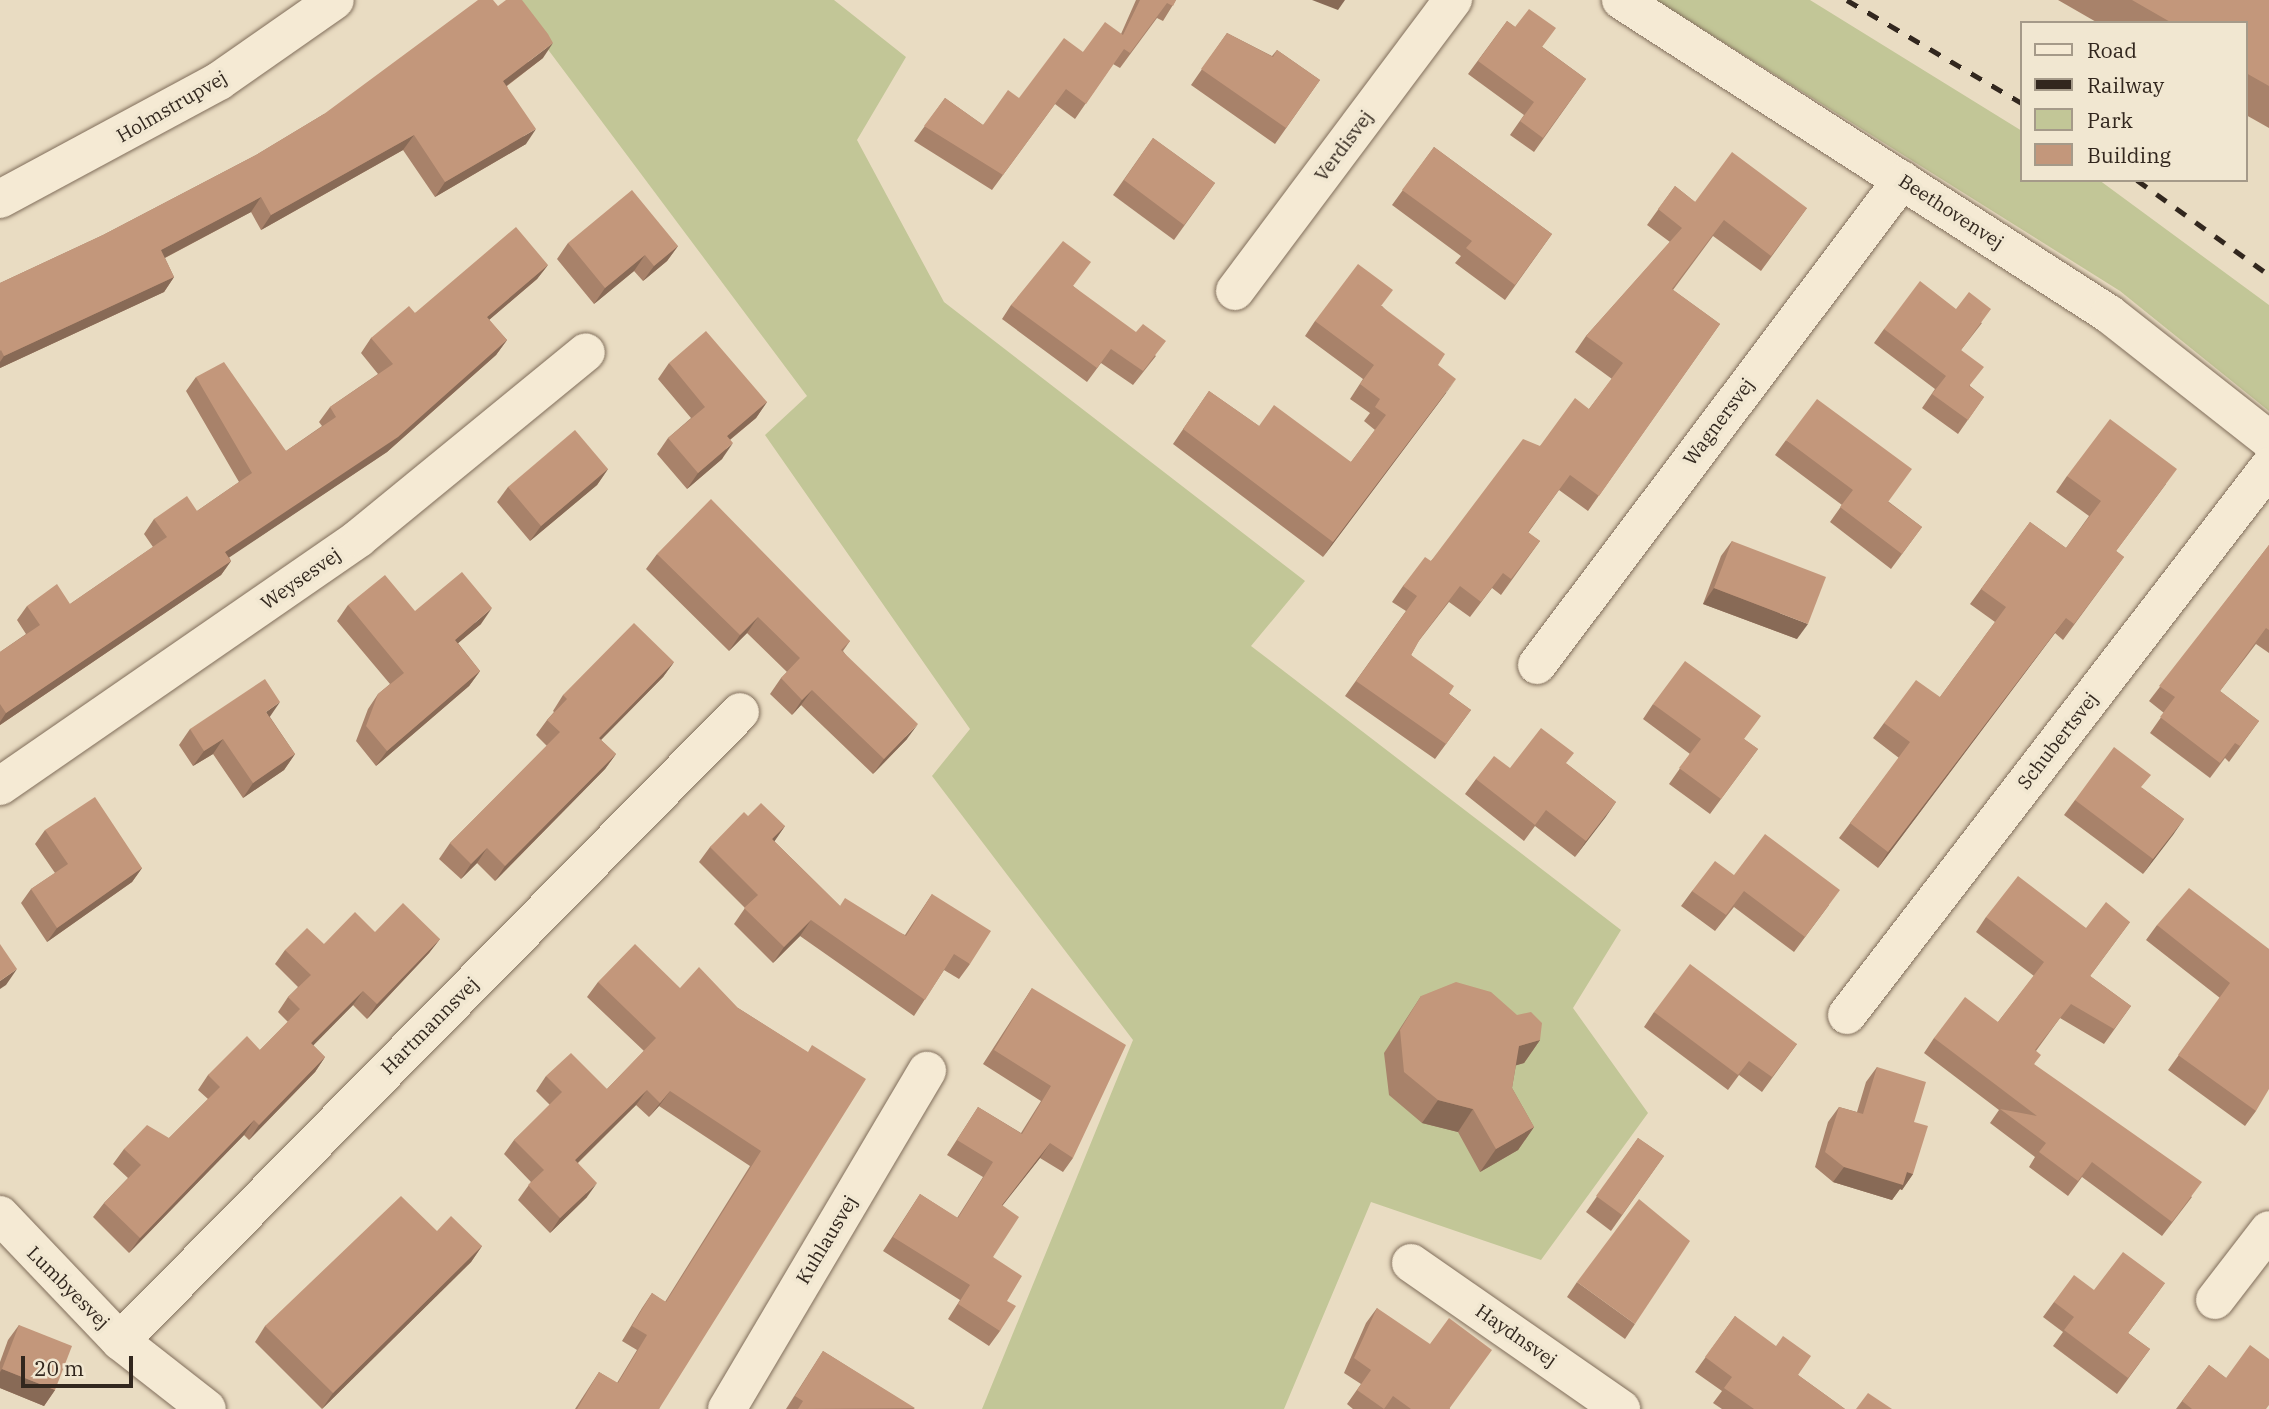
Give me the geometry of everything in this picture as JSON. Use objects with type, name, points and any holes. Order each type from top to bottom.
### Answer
[{"type":"street","name":"Holmstrupvej","points":[[0,199],[219,81],[335,0]]},
{"type":"street","name":"Verdisvej","points":[[1236,291],[1453,0]]},
{"type":"street","name":"Beethovenvej","points":[[1621,0],[2109,314],[2269,440]]},
{"type":"street","name":"Wagnersvej","points":[[1537,665],[1902,180]]},
{"type":"street","name":"Weysesvej","points":[[0,786],[359,538],[586,352]]},
{"type":"street","name":"Schubertsvej","points":[[1847,1015],[2269,467]]},
{"type":"street","name":"Hartmannsvej","points":[[120,1341],[740,712]]},
{"type":"street","name":"Kuhlausvej","points":[[727,1409],[927,1071]]},
{"type":"street","name":"Lumbyesvej","points":[[0,1215],[120,1341],[206,1409]]},
{"type":"street","points":[[2216,1300],[2269,1230]]},
{"type":"street","name":"Haydnsvej","points":[[1411,1263],[1621,1409]]},
{"type":"green space","points":[[511,0],[834,0],[906,57],[857,140],[944,302],[1305,581],[1251,646],[1621,930],[1573,1008],[1648,1113],[1541,1260],[1371,1202],[1284,1409],[982,1409],[1133,1040],[932,776],[970,729],[765,435],[807,396]]},
{"type":"green space","points":[[1656,0],[1810,0],[2021,130],[2021,182],[2102,182],[2269,305],[2269,411],[2120,291]]},
{"type":"building","points":[[478,0],[493,0],[498,6],[506,0],[522,0],[553,43],[503,81],[536,129],[445,182],[414,135],[271,215],[261,197],[161,250],[174,277],[4,356],[0,351],[0,283],[103,235],[256,155],[324,114]]},
{"type":"building","points":[[1140,0],[1176,0],[1173,6],[1167,3],[1130,53],[1124,49],[1086,104],[1066,89],[1003,175],[924,126],[945,98],[983,125],[1008,90],[1019,98],[1064,38],[1083,52],[1105,22],[1123,35]]},
{"type":"building","points":[[2132,0],[2269,0],[2269,86],[2248,74],[2248,21],[2169,21]]},
{"type":"building","points":[[1529,9],[1556,28],[1542,47],[1586,79],[1543,138],[1520,121],[1534,102],[1478,61],[1507,21],[1515,27]]},
{"type":"building","points":[[1227,33],[1273,57],[1277,50],[1320,80],[1286,128],[1201,69]]},
{"type":"building","points":[[1153,138],[1215,183],[1184,225],[1124,180]]},
{"type":"building","points":[[1434,147],[1552,234],[1515,285],[1466,248],[1472,241],[1402,190]]},
{"type":"building","points":[[1732,152],[1807,208],[1771,256],[1724,220],[1672,289],[1720,324],[1599,496],[1570,475],[1528,532],[1540,541],[1511,579],[1503,573],[1481,602],[1460,586],[1420,639],[1411,655],[1454,686],[1449,694],[1471,710],[1446,744],[1356,681],[1417,596],[1403,586],[1425,557],[1431,561],[1523,439],[1540,446],[1575,398],[1589,409],[1623,363],[1586,336],[1682,228],[1658,209],[1675,186],[1695,202]]},
{"type":"building","points":[[632,190],[678,246],[654,266],[645,255],[605,288],[568,243]]},
{"type":"building","points":[[516,227],[548,265],[487,317],[507,340],[398,437],[225,552],[231,561],[6,713],[0,704],[0,652],[40,625],[27,606],[57,584],[70,604],[167,537],[154,519],[187,496],[197,511],[252,473],[196,377],[224,362],[286,451],[336,417],[330,407],[393,364],[371,338],[409,306],[415,313]]},
{"type":"building","points":[[1063,241],[1091,262],[1073,286],[1136,332],[1143,324],[1166,341],[1143,371],[1111,349],[1097,368],[1011,305]]},
{"type":"building","points":[[1358,264],[1393,290],[1381,306],[1445,354],[1438,365],[1456,379],[1333,542],[1183,429],[1209,391],[1259,426],[1274,405],[1351,462],[1386,415],[1375,407],[1380,399],[1360,384],[1374,365],[1315,321]]},
{"type":"building","points":[[1920,281],[1956,309],[1969,292],[1991,309],[1961,350],[1984,367],[1969,386],[1984,397],[1968,420],[1932,394],[1946,376],[1884,329]]},
{"type":"building","points":[[706,331],[767,402],[727,436],[733,443],[698,473],[668,438],[705,407],[669,363]]},
{"type":"building","points":[[1817,399],[1912,469],[1888,502],[1922,527],[1902,554],[1840,507],[1853,490],[1786,440]]},
{"type":"building","points":[[2110,419],[2177,469],[2116,551],[2124,557],[2074,624],[2066,618],[1888,852],[1850,823],[1910,742],[1884,723],[1916,680],[1940,697],[2006,607],[1981,589],[2030,522],[2066,548],[2101,501],[2067,476]]},
{"type":"building","points":[[575,430],[608,469],[541,526],[508,487]]},
{"type":"building","points":[[711,499],[850,641],[841,650],[918,724],[884,759],[812,690],[802,700],[781,678],[800,658],[758,617],[740,635],[657,554]]},
{"type":"building","points":[[1732,541],[1826,577],[1808,624],[1714,588]]},
{"type":"building","points":[[2269,545],[2269,630],[2266,628],[2220,691],[2259,721],[2240,746],[2235,743],[2220,763],[2160,717],[2175,697],[2159,686]]},
{"type":"building","points":[[462,572],[492,608],[455,640],[480,671],[387,751],[366,726],[378,694],[404,673],[348,605],[385,575],[415,611]]},
{"type":"building","points":[[634,623],[674,662],[599,738],[616,754],[505,866],[487,848],[471,864],[450,843],[560,732],[547,720],[567,699],[563,695]]},
{"type":"building","points":[[1685,661],[1761,716],[1744,739],[1758,749],[1721,799],[1679,768],[1701,739],[1653,704]]},
{"type":"building","points":[[265,679],[280,702],[266,712],[295,754],[253,783],[223,739],[204,751],[190,729]]},
{"type":"building","points":[[1541,728],[1574,753],[1566,763],[1616,802],[1586,841],[1546,810],[1535,825],[1476,779],[1494,756],[1510,768]]},
{"type":"building","points":[[2114,747],[2151,775],[2141,787],[2184,819],[2153,859],[2075,800]]},
{"type":"building","points":[[95,797],[142,868],[57,928],[31,889],[68,864],[45,830]]},
{"type":"building","points":[[761,803],[785,826],[772,839],[840,906],[845,898],[906,936],[932,894],[991,931],[970,964],[954,954],[925,1000],[811,920],[784,947],[744,908],[758,895],[710,847],[744,812],[748,816]]},
{"type":"building","points":[[1765,834],[1840,890],[1805,937],[1744,891],[1726,915],[1692,891],[1715,861],[1734,875]]},
{"type":"building","points":[[2018,876],[2086,928],[2106,902],[2130,922],[2090,976],[2131,1006],[2114,1029],[2071,1004],[2035,1050],[2041,1055],[2034,1064],[2202,1182],[2172,1222],[2092,1162],[2078,1181],[2039,1152],[2046,1143],[2000,1109],[2037,1116],[1934,1038],[1965,997],[1998,1022],[2044,962],[1986,917]]},
{"type":"building","points":[[2189,888],[2269,949],[2269,1089],[2256,1111],[2178,1055],[2230,983],[2157,925]]},
{"type":"building","points":[[403,903],[440,939],[377,1004],[363,991],[311,1043],[325,1057],[259,1125],[254,1120],[140,1238],[104,1203],[141,1165],[124,1149],[147,1125],[169,1138],[220,1087],[208,1075],[247,1036],[260,1050],[300,1009],[288,997],[311,975],[285,950],[307,928],[324,944],[355,912],[375,932]]},
{"type":"building","points":[[0,944],[17,969],[0,981]]},
{"type":"building","points":[[635,944],[680,988],[699,967],[738,1008],[808,1052],[812,1045],[866,1079],[659,1409],[577,1409],[599,1372],[618,1383],[647,1335],[632,1326],[652,1293],[666,1302],[761,1151],[670,1091],[660,1103],[647,1090],[575,1160],[597,1183],[560,1218],[528,1185],[544,1170],[514,1140],[562,1092],[546,1076],[571,1053],[607,1089],[656,1038],[598,982]]},
{"type":"building","points":[[1690,964],[1797,1044],[1772,1077],[1749,1061],[1738,1075],[1654,1012]]},
{"type":"building","points":[[1456,982],[1491,992],[1517,1015],[1531,1012],[1542,1023],[1540,1040],[1519,1046],[1512,1088],[1534,1127],[1496,1149],[1473,1109],[1438,1100],[1404,1072],[1400,1030],[1421,996]]},
{"type":"building","points":[[1032,988],[1126,1045],[1073,1158],[1050,1143],[1002,1205],[1019,1217],[993,1257],[1022,1276],[1007,1301],[1016,1306],[1000,1331],[958,1304],[970,1285],[893,1237],[920,1194],[958,1218],[993,1162],[957,1140],[978,1107],[1022,1134],[1051,1086],[994,1050]]},
{"type":"building","points":[[1877,1067],[1926,1082],[1914,1122],[1928,1126],[1913,1174],[1907,1172],[1903,1185],[1844,1167],[1825,1152],[1839,1107],[1863,1114]]},
{"type":"building","points":[[1638,1138],[1664,1156],[1622,1215],[1596,1196]]},
{"type":"building","points":[[401,1196],[437,1231],[451,1216],[482,1246],[333,1393],[265,1326]]},
{"type":"building","points":[[1639,1199],[1690,1241],[1635,1324],[1577,1282]]},
{"type":"building","points":[[2123,1252],[2165,1283],[2128,1333],[2150,1349],[2128,1378],[2064,1330],[2074,1317],[2054,1302],[2074,1275],[2094,1290]]},
{"type":"building","points":[[1377,1308],[1430,1344],[1449,1318],[1492,1350],[1449,1409],[1411,1409],[1393,1396],[1384,1409],[1357,1390],[1371,1370],[1354,1358]]},
{"type":"building","points":[[1735,1316],[1776,1346],[1783,1336],[1811,1356],[1798,1375],[1845,1409],[1754,1409],[1724,1388],[1732,1377],[1705,1357]]},
{"type":"building","points":[[19,1325],[72,1346],[55,1390],[2,1369]]},
{"type":"building","points":[[2250,1345],[2269,1359],[2269,1405],[2266,1409],[2192,1409],[2182,1401],[2209,1365],[2226,1378]]},
{"type":"building","points":[[823,1351],[915,1408],[798,1409],[803,1401],[795,1396]]},
{"type":"building","points":[[1868,1393],[1892,1409],[1856,1409]]},
{"type":"railway","points":[[1847,0],[2021,102]]},
{"type":"railway","points":[[2140,182],[2269,275]]}]
